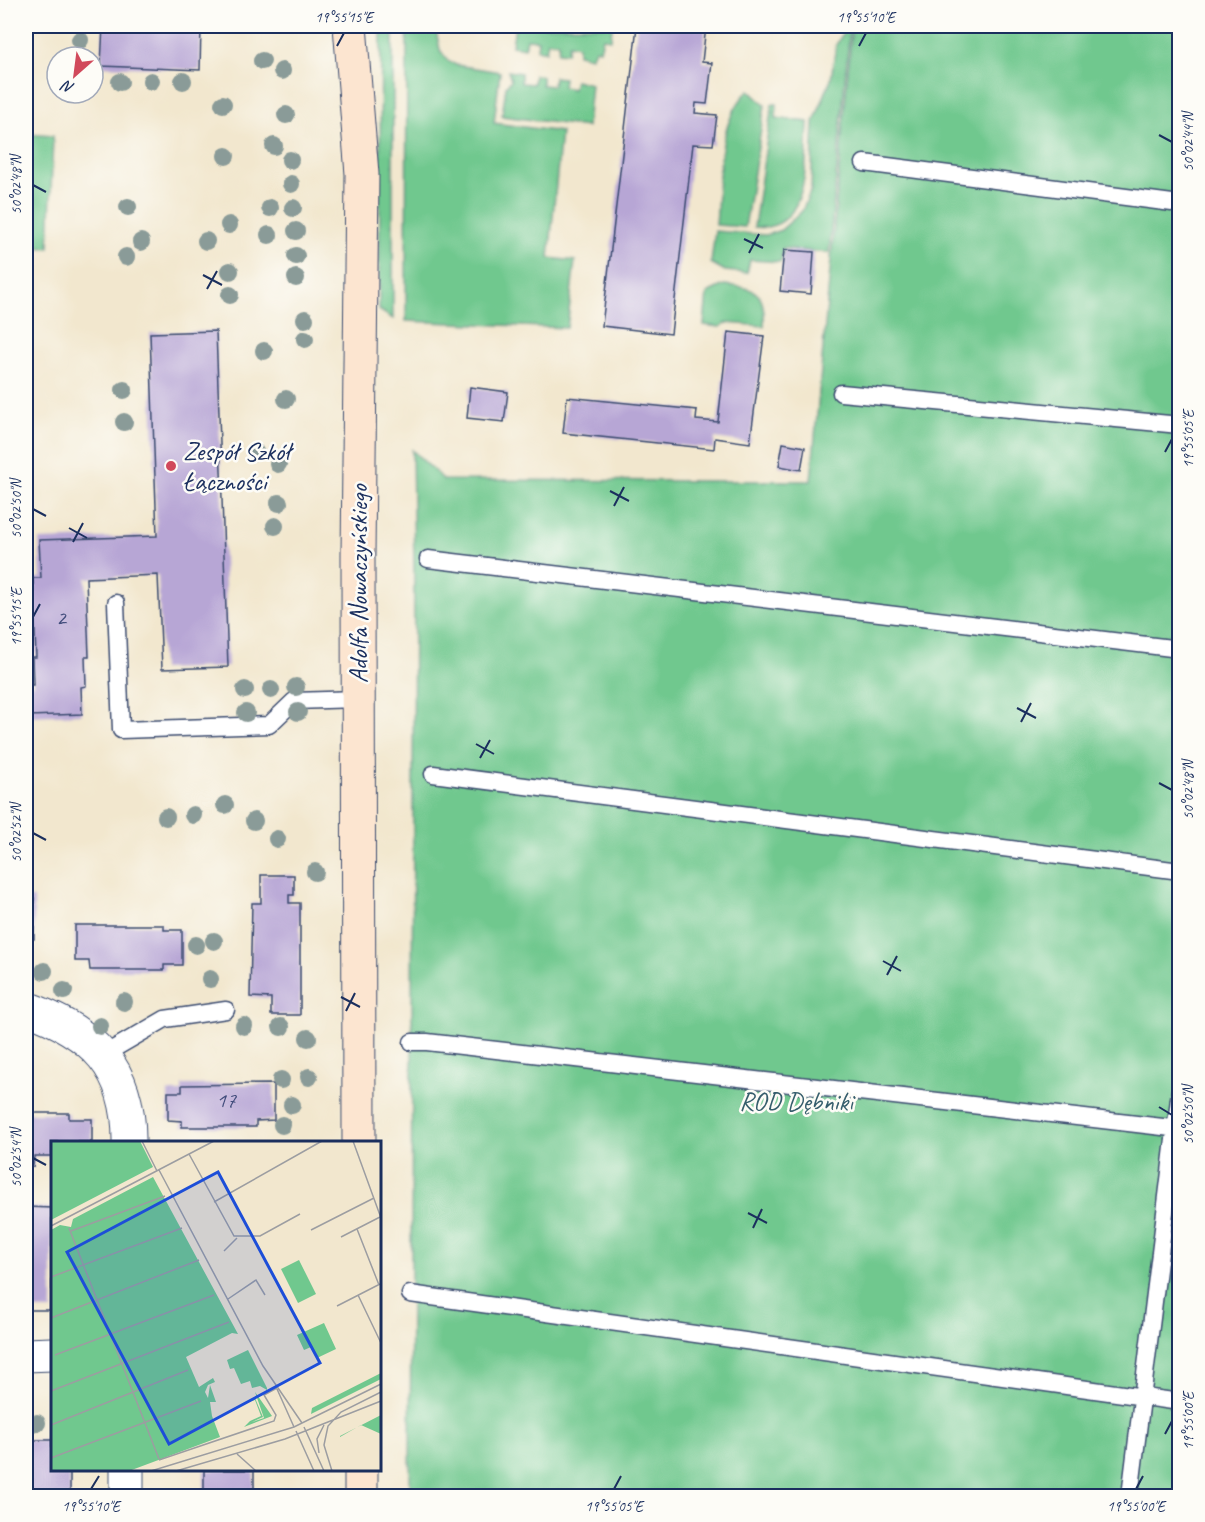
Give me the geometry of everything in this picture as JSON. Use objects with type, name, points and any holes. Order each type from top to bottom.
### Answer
[{"type":"street","name":"Adolfa Nowaczyńskiego","points":[[350,26],[362,174],[358,699],[359,1141]]},
{"type":"street","points":[[26,1008],[70,1028],[103,1055],[125,1094],[129,1115],[129,1141]]},
{"type":"street","points":[[26,1355],[51,1354]]},
{"type":"street","points":[[127,1471],[127,1497]]},
{"type":"street","points":[[361,1471],[361,1497]]},
{"type":"lane","points":[[864,162],[1179,204]]},
{"type":"lane","points":[[841,393],[1179,425]]},
{"type":"lane","points":[[428,560],[1179,649]]},
{"type":"lane","points":[[116,603],[121,730],[269,725],[294,701],[358,699]]},
{"type":"lane","points":[[432,774],[1179,871]]},
{"type":"lane","points":[[103,1055],[165,1019],[226,1010]]},
{"type":"lane","points":[[412,1042],[1177,1129]]},
{"type":"lane","points":[[1130,1497],[1177,1129],[1179,1091]]},
{"type":"lane","points":[[410,1294],[1179,1402]]},
{"type":"green space","points":[[381,26],[393,26],[393,319],[379,310]]},
{"type":"green space","points":[[407,26],[435,26],[440,50],[448,61],[456,65],[500,72],[494,123],[561,132],[549,258],[575,261],[567,328],[406,321]]},
{"type":"green space","points":[[515,26],[612,26],[611,39],[603,38],[600,50],[596,49],[591,57],[578,54],[578,46],[569,44],[567,53],[558,52],[559,43],[548,41],[546,51],[537,49],[538,40],[527,39],[525,48],[512,46]]},
{"type":"green space","points":[[847,26],[850,26],[829,253],[783,248],[781,262],[750,260],[747,273],[725,271],[711,263],[715,231],[766,235],[781,230],[802,211],[811,190],[814,122],[831,79],[836,45]]},
{"type":"green space","name":"ROD Dębniki","points":[[852,26],[1179,26],[1179,1496],[410,1496],[414,565],[412,450],[444,480],[811,481]]},
{"type":"green space","points":[[508,71],[521,73],[521,83],[533,84],[534,75],[542,76],[542,85],[553,86],[554,77],[564,78],[563,87],[573,89],[575,80],[591,84],[587,127],[502,116],[506,86],[511,80]]},
{"type":"green space","points":[[749,90],[765,105],[745,227],[716,225],[719,171],[725,136],[730,119]]},
{"type":"green space","points":[[772,104],[777,104],[776,118],[808,122],[805,173],[795,206],[786,219],[772,226],[754,227]]},
{"type":"green space","points":[[26,134],[53,136],[49,248],[26,247]]},
{"type":"green space","points":[[724,285],[751,290],[761,298],[764,326],[726,323],[720,327],[704,325],[707,293]]},
{"type":"building","points":[[103,26],[201,26],[200,70],[105,66],[105,45],[102,45]]},
{"type":"building","points":[[637,26],[706,26],[702,62],[712,63],[707,104],[696,103],[695,113],[717,115],[713,145],[693,144],[671,334],[602,326]]},
{"type":"building","points":[[784,250],[814,252],[811,294],[780,291]]},
{"type":"building","points":[[216,331],[228,667],[162,669],[158,575],[86,578],[89,657],[85,657],[86,686],[81,687],[82,714],[30,716],[28,685],[33,685],[32,657],[36,657],[33,578],[41,578],[39,540],[157,536],[150,333]]},
{"type":"building","points":[[728,332],[764,336],[750,443],[715,438],[714,449],[563,433],[567,397],[697,410],[696,420],[718,422]]},
{"type":"building","points":[[470,387],[508,392],[504,422],[467,418]]},
{"type":"building","points":[[783,443],[805,447],[801,470],[779,466]]},
{"type":"building","points":[[261,875],[294,875],[294,895],[289,895],[289,903],[300,903],[300,1015],[271,1015],[271,998],[250,997],[252,903],[261,903]]},
{"type":"building","points":[[26,898],[34,898],[34,939],[26,939]]},
{"type":"building","points":[[75,925],[164,925],[164,930],[182,930],[182,965],[164,965],[164,970],[90,970],[89,961],[75,961]]},
{"type":"building","points":[[274,1084],[274,1120],[256,1121],[256,1127],[182,1127],[182,1121],[168,1120],[168,1092],[182,1092],[182,1085]]},
{"type":"building","points":[[26,1113],[69,1113],[69,1119],[92,1119],[92,1141],[51,1141],[51,1156],[34,1156],[33,1167],[26,1167]]},
{"type":"building","points":[[26,1207],[51,1208],[51,1310],[26,1310]]},
{"type":"building","points":[[26,1440],[51,1440],[51,1471],[70,1471],[70,1496],[26,1496]]},
{"type":"building","points":[[204,1471],[254,1471],[254,1496],[204,1496]]},
{"type":"place","name":"Zespół Szkół Łączności","points":[[171,466]]}]
